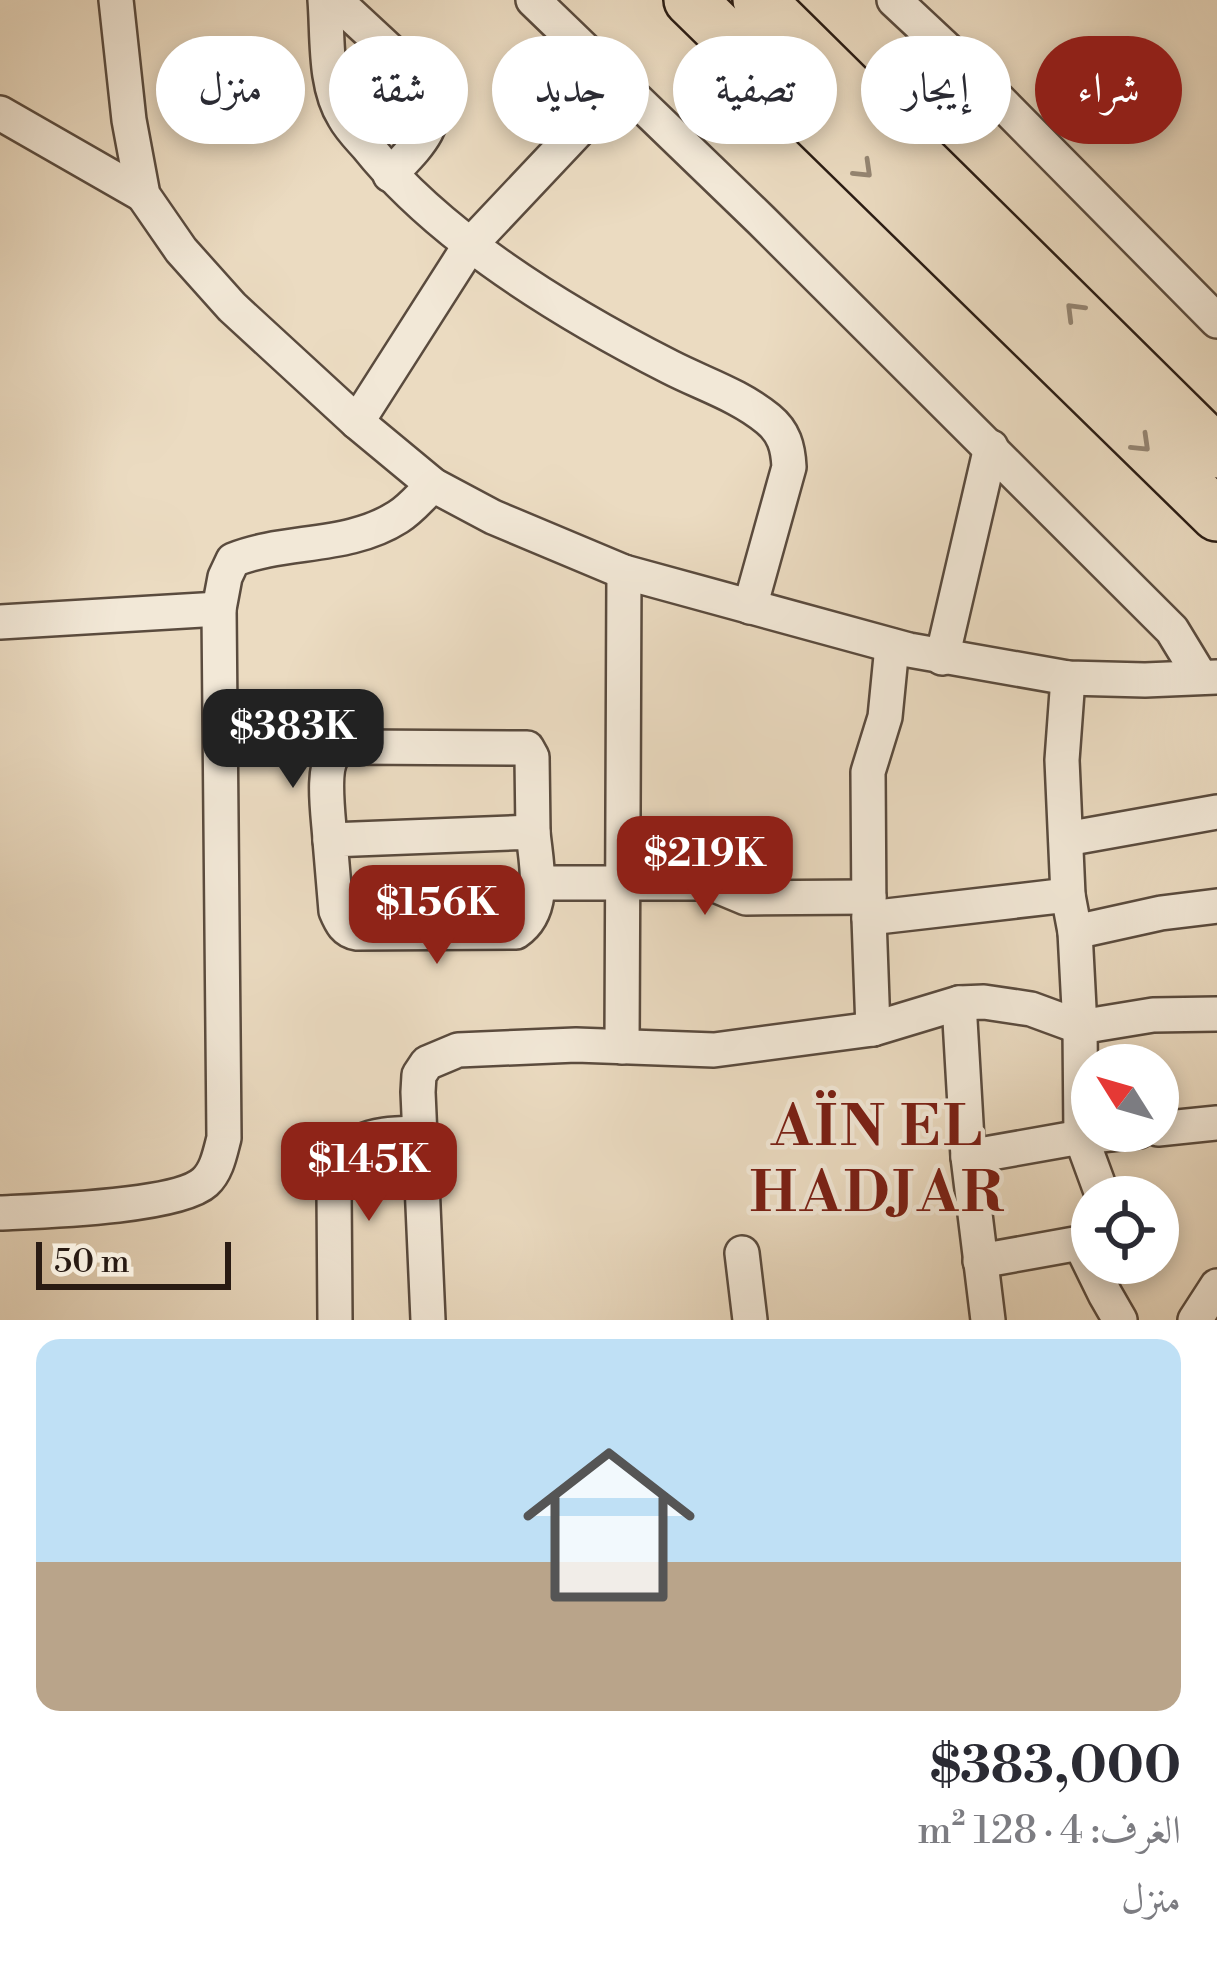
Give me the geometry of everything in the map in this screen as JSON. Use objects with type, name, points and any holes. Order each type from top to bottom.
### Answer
[{"type":"highway","points":[[690,0],[1217,515]]},
{"type":"highway","points":[[759,0],[1217,452]]},
{"type":"street","points":[[116,0],[129,120],[143,194],[181,250],[232,307],[433,485],[493,517],[624,572],[892,646],[1068,678],[1144,680],[1211,673]]},
{"type":"street","points":[[325,0],[334,95],[344,118],[390,175],[470,245],[596,325],[734,397],[779,429],[788,446],[789,467],[749,607]]},
{"type":"street","points":[[335,0],[431,89],[433,121],[390,175]]},
{"type":"street","points":[[532,0],[570,36]]},
{"type":"street","points":[[894,0],[1217,321]]},
{"type":"street","points":[[649,112],[991,447],[1211,673]]},
{"type":"street","points":[[0,113],[143,194]]},
{"type":"street","points":[[357,422],[470,245],[565,144]]},
{"type":"street","points":[[942,658],[991,447]]},
{"type":"street","points":[[0,1213],[98,1208],[188,1192],[207,1181],[216,1166],[224,1138],[219,609],[225,577],[232,560],[255,551],[340,539],[379,527],[401,516],[433,485]]},
{"type":"street","points":[[622,1047],[624,572]]},
{"type":"street","points":[[0,622],[219,609]]},
{"type":"street","points":[[873,1029],[868,772],[885,717],[892,646]]},
{"type":"street","points":[[1068,678],[1062,760],[1080,1044]]},
{"type":"street","points":[[343,748],[527,748],[532,757],[533,832],[536,908],[516,932],[350,932],[336,911],[327,770],[334,753],[343,748]]},
{"type":"street","points":[[1066,838],[1217,812]]},
{"type":"street","points":[[330,840],[533,832]]},
{"type":"street","points":[[537,883],[710,883],[746,898],[869,908],[1068,895]]},
{"type":"street","points":[[1076,932],[1217,906]]},
{"type":"street","points":[[959,1003],[968,1157],[988,1320]]},
{"type":"street","points":[[428,1320],[419,1075],[440,1056],[458,1050],[576,1046],[714,1050],[873,1029],[959,1003],[1031,1009],[1080,1027],[1153,1015],[1217,1014]]},
{"type":"street","points":[[1179,1127],[1217,1123]]},
{"type":"street","points":[[335,1320],[334,1190],[338,1171],[361,1141],[375,1135],[418,1133]]},
{"type":"street","points":[[968,1157],[1071,1139]]},
{"type":"street","points":[[980,1261],[1071,1242]]},
{"type":"street","points":[[742,1253],[751,1320]]},
{"type":"street","points":[[1102,1284],[1120,1320]]},
{"type":"street","points":[[1197,1320],[1217,1286]]},
{"type":"district","name":"AÏN EL HADJAR","points":[[878,1161]]}]
